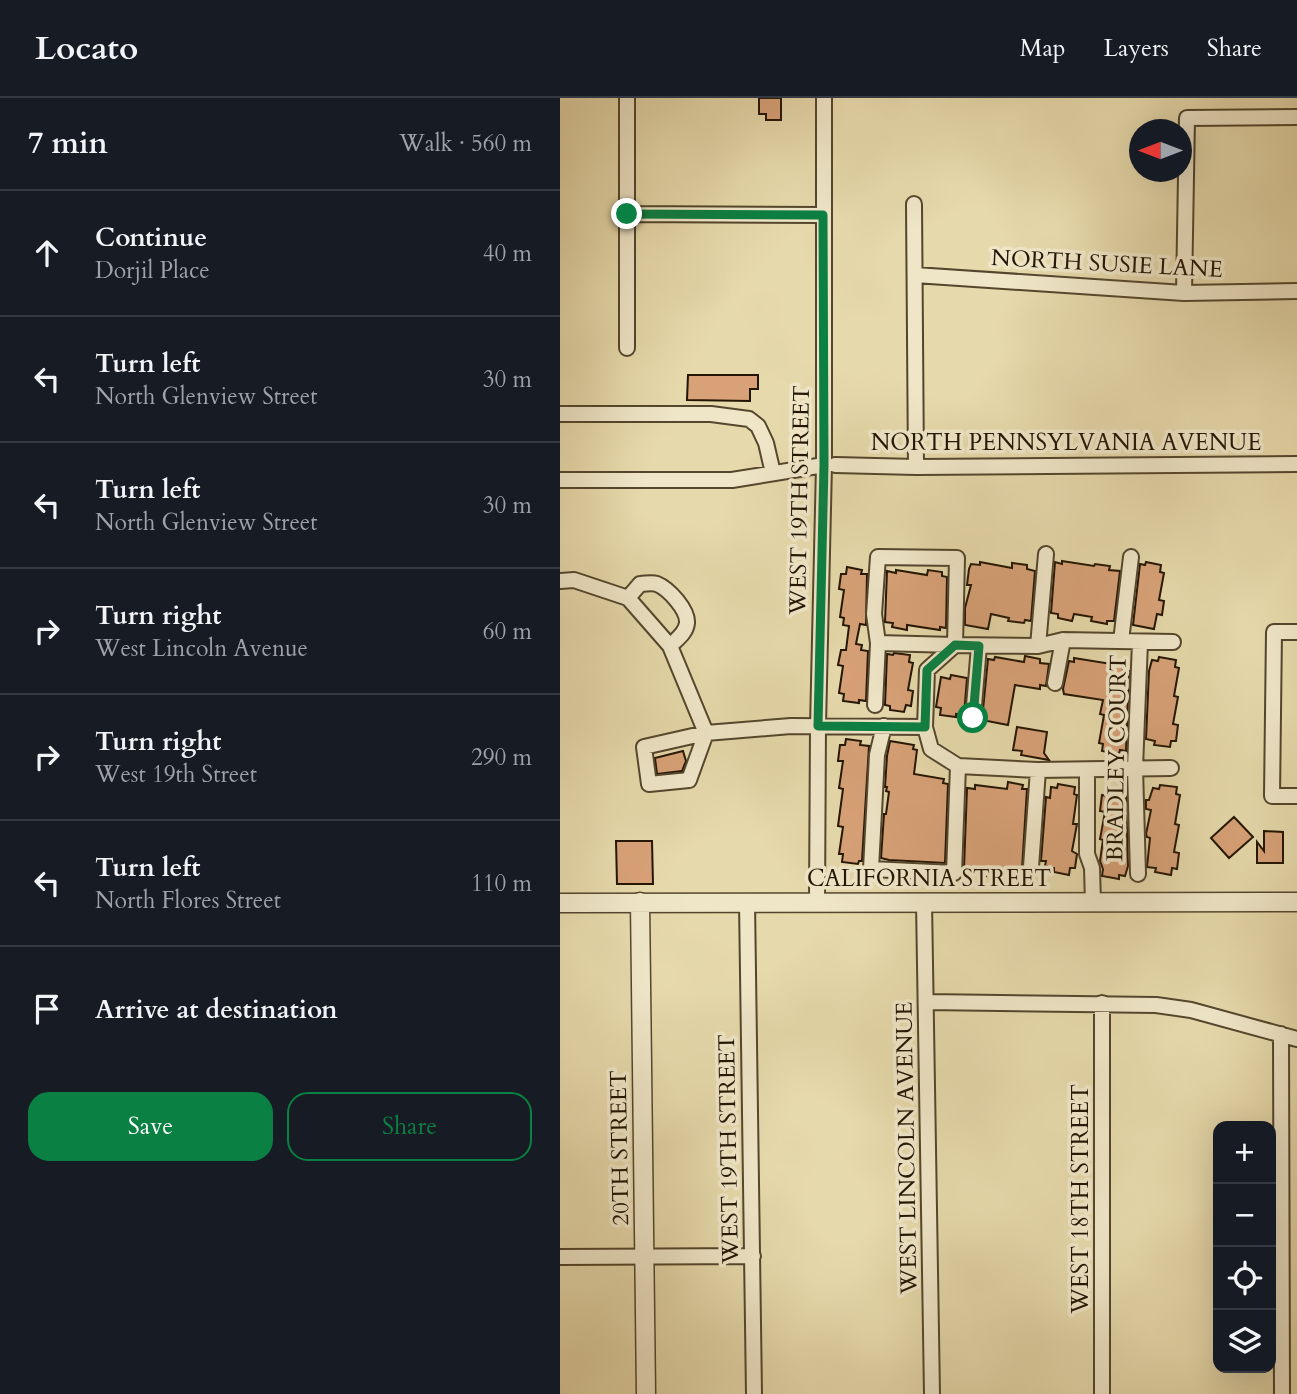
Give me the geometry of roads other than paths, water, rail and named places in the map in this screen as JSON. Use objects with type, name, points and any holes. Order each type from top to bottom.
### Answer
[{"type":"street","points":[[627,98],[627,348]]},
{"type":"street","name":"WEST 19TH STREET","points":[[817,903],[818,726],[829,465],[823,215],[824,98]]},
{"type":"street","points":[[1184,293],[1187,118],[1297,117]]},
{"type":"street","points":[[914,204],[916,467]]},
{"type":"street","points":[[627,214],[823,215]]},
{"type":"street","name":"NORTH SUSIE LANE","points":[[915,275],[1184,293],[1297,291]]},
{"type":"street","points":[[560,414],[711,414],[749,419],[758,426],[766,443],[773,474]]},
{"type":"street","name":"NORTH PENNSYLVANIA AVENUE","points":[[560,480],[732,480],[829,465],[916,467],[1297,464]]},
{"type":"street","points":[[1038,646],[1046,554]]},
{"type":"street","points":[[875,705],[878,643],[874,614],[878,557],[957,558],[955,645],[927,670],[925,727],[932,749],[958,766],[1038,770],[1171,768]]},
{"type":"street","name":"BRADLEY COURT","points":[[1121,641],[1131,557]]},
{"type":"street","points":[[560,581],[574,580],[628,598],[670,646],[706,733],[689,780],[649,784],[644,747],[706,733],[791,726],[925,727]]},
{"type":"street","points":[[628,598],[640,584],[652,583],[661,586],[684,610],[687,621],[684,632],[670,646]]},
{"type":"street","points":[[1297,632],[1273,632],[1272,796],[1297,796]]},
{"type":"street","points":[[1055,683],[1063,639]]},
{"type":"street","points":[[878,643],[1038,646],[1063,639],[1173,642]]},
{"type":"street","name":"BRADLEY COURT","points":[[1138,874],[1135,768],[1140,642]]},
{"type":"street","points":[[973,718],[979,646]]},
{"type":"street","points":[[884,726],[877,755],[871,869],[954,873],[958,766]]},
{"type":"street","points":[[1031,867],[1038,770]]},
{"type":"street","points":[[1087,770],[1087,854],[1092,868],[1093,903]]},
{"type":"street","name":"CALIFORNIA STREET","points":[[560,902],[1297,902]]},
{"type":"street","name":"20TH STREET","points":[[640,902],[646,1394]]},
{"type":"street","name":"WEST 19TH STREET","points":[[747,902],[754,1394]]},
{"type":"street","name":"WEST LINCOLN AVENUE","points":[[924,902],[932,1394]]},
{"type":"street","points":[[927,1002],[1156,1005],[1191,1010],[1297,1038]]},
{"type":"street","name":"WEST 18TH STREET","points":[[1102,1003],[1102,1394]]},
{"type":"street","points":[[1281,1034],[1282,1394]]},
{"type":"street","points":[[560,1257],[752,1255]]}]
